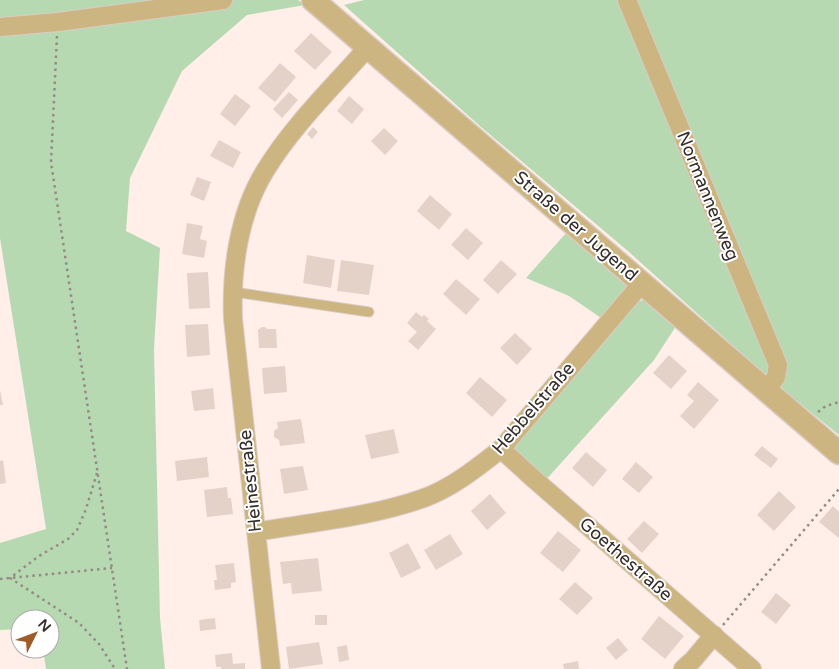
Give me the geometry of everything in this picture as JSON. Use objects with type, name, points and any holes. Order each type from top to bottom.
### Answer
[{"type":"street","points":[[0,27],[58,22],[223,0]]},
{"type":"street","name":"Normannenweg","points":[[627,0],[778,365],[776,377],[767,390]]},
{"type":"street","name":"Straße der Jugend","points":[[322,3],[368,47],[839,453]]},
{"type":"street","name":"Heinestraße","points":[[271,669],[233,319],[234,273],[243,223],[264,172],[294,130],[368,47]]},
{"type":"street","name":"Hebbelstraße","points":[[256,532],[373,512],[426,498],[451,485],[501,448],[642,283]]},
{"type":"street","name":"Goethestraße","points":[[501,448],[535,480],[752,669]]},
{"type":"street","points":[[683,669],[714,635]]},
{"type":"lane","points":[[234,292],[369,312]]},
{"type":"path","points":[[58,22],[51,162],[127,669]]},
{"type":"path","points":[[803,422],[826,406],[839,402]]},
{"type":"path","points":[[10,578],[39,556],[68,539],[77,530],[98,471]]},
{"type":"path","points":[[714,635],[839,489]]},
{"type":"path","points":[[0,579],[112,568]]},
{"type":"path","points":[[10,578],[79,623],[99,644],[116,669]]},
{"type":"green space","points":[[0,0],[298,0],[305,5],[247,15],[182,71],[130,178],[126,231],[160,248],[154,349],[160,618],[165,669],[46,669],[44,659],[60,659],[60,609],[10,609],[10,630],[0,630],[0,543],[46,529],[0,238]]},
{"type":"green space","points":[[364,0],[620,0],[769,360],[769,378],[629,252],[481,127],[344,5]]},
{"type":"green space","points":[[637,0],[839,0],[839,435],[781,388],[787,362]]},
{"type":"green space","points":[[567,232],[631,290],[604,320],[569,296],[526,278]]},
{"type":"green space","points":[[650,299],[678,323],[654,360],[543,483],[509,449],[639,301]]},
{"type":"building","points":[[311,33],[332,52],[315,70],[294,51]]},
{"type":"building","points":[[280,63],[296,77],[275,102],[258,88]]},
{"type":"building","points":[[289,92],[298,100],[282,118],[273,109]]},
{"type":"building","points":[[235,94],[251,106],[235,126],[220,114]]},
{"type":"building","points":[[349,96],[364,109],[352,124],[337,111]]},
{"type":"building","points":[[313,127],[318,132],[312,139],[307,134]]},
{"type":"building","points":[[384,128],[398,141],[385,155],[371,141]]},
{"type":"building","points":[[219,140],[241,152],[233,168],[210,156]]},
{"type":"building","points":[[197,177],[211,182],[204,201],[190,195]]},
{"type":"building","points":[[430,195],[452,214],[439,230],[417,211]]},
{"type":"building","points":[[187,223],[203,226],[200,239],[207,241],[204,258],[182,254]]},
{"type":"building","points":[[466,228],[483,243],[468,260],[451,245]]},
{"type":"building","points":[[307,255],[335,260],[331,288],[303,283]]},
{"type":"building","points":[[341,260],[374,265],[369,295],[337,291]]},
{"type":"building","points":[[501,260],[517,274],[498,294],[483,280]]},
{"type":"building","points":[[208,272],[210,308],[189,309],[187,273]]},
{"type":"building","points":[[456,279],[480,299],[466,315],[443,294]]},
{"type":"building","points":[[416,312],[422,317],[424,315],[429,319],[427,321],[436,329],[418,350],[408,341],[417,332],[407,323]]},
{"type":"building","points":[[208,324],[210,355],[187,357],[185,325]]},
{"type":"building","points":[[262,327],[276,329],[277,348],[259,348],[258,330]]},
{"type":"building","points":[[515,333],[532,349],[517,365],[500,348]]},
{"type":"building","points":[[669,355],[687,371],[671,389],[653,373]]},
{"type":"building","points":[[285,366],[287,392],[264,394],[262,368]]},
{"type":"building","points":[[480,377],[507,400],[492,417],[466,393]]},
{"type":"building","points":[[698,382],[719,400],[694,429],[680,416],[694,401],[687,395]]},
{"type":"building","points":[[213,388],[215,409],[194,411],[191,391]]},
{"type":"building","points":[[0,390],[3,405],[0,405]]},
{"type":"building","points":[[301,419],[305,443],[280,446],[279,440],[274,437],[274,431],[278,428],[277,422]]},
{"type":"building","points":[[394,429],[399,453],[371,459],[365,435]]},
{"type":"building","points":[[762,446],[778,459],[771,468],[754,455]]},
{"type":"building","points":[[586,452],[607,470],[593,487],[572,468]]},
{"type":"building","points":[[207,457],[209,477],[177,481],[175,461]]},
{"type":"building","points":[[3,460],[6,483],[0,484],[0,461]]},
{"type":"building","points":[[636,462],[653,477],[639,493],[622,479]]},
{"type":"building","points":[[303,466],[308,490],[284,494],[280,469]]},
{"type":"building","points":[[227,487],[228,498],[231,498],[233,514],[207,517],[204,490]]},
{"type":"building","points":[[779,491],[796,507],[774,531],[757,515]]},
{"type":"building","points":[[490,494],[506,513],[487,530],[471,511]]},
{"type":"building","points":[[833,506],[839,512],[839,538],[819,522]]},
{"type":"building","points":[[644,521],[659,534],[642,553],[627,539]]},
{"type":"building","points":[[558,531],[581,550],[563,572],[540,553]]},
{"type":"building","points":[[450,534],[463,554],[436,570],[424,550]]},
{"type":"building","points":[[408,543],[421,568],[401,578],[389,553]]},
{"type":"building","points":[[318,558],[322,591],[292,594],[291,583],[283,584],[280,562]]},
{"type":"building","points":[[234,563],[236,582],[231,583],[231,588],[215,590],[214,580],[217,580],[215,565]]},
{"type":"building","points":[[575,582],[593,598],[577,615],[559,599]]},
{"type":"building","points":[[776,593],[791,605],[776,624],[761,612]]},
{"type":"building","points":[[315,615],[327,615],[327,625],[315,625]]},
{"type":"building","points":[[659,616],[684,636],[665,659],[641,639]]},
{"type":"building","points":[[215,618],[216,629],[200,631],[199,620]]},
{"type":"building","points":[[618,638],[628,650],[616,660],[606,648]]},
{"type":"building","points":[[319,642],[323,664],[289,669],[286,647]]},
{"type":"building","points":[[347,645],[349,660],[339,662],[337,647]]},
{"type":"building","points":[[232,653],[233,664],[245,663],[245,669],[221,669],[221,667],[216,667],[215,655]]},
{"type":"building","points":[[578,661],[579,669],[564,669],[563,664]]}]
